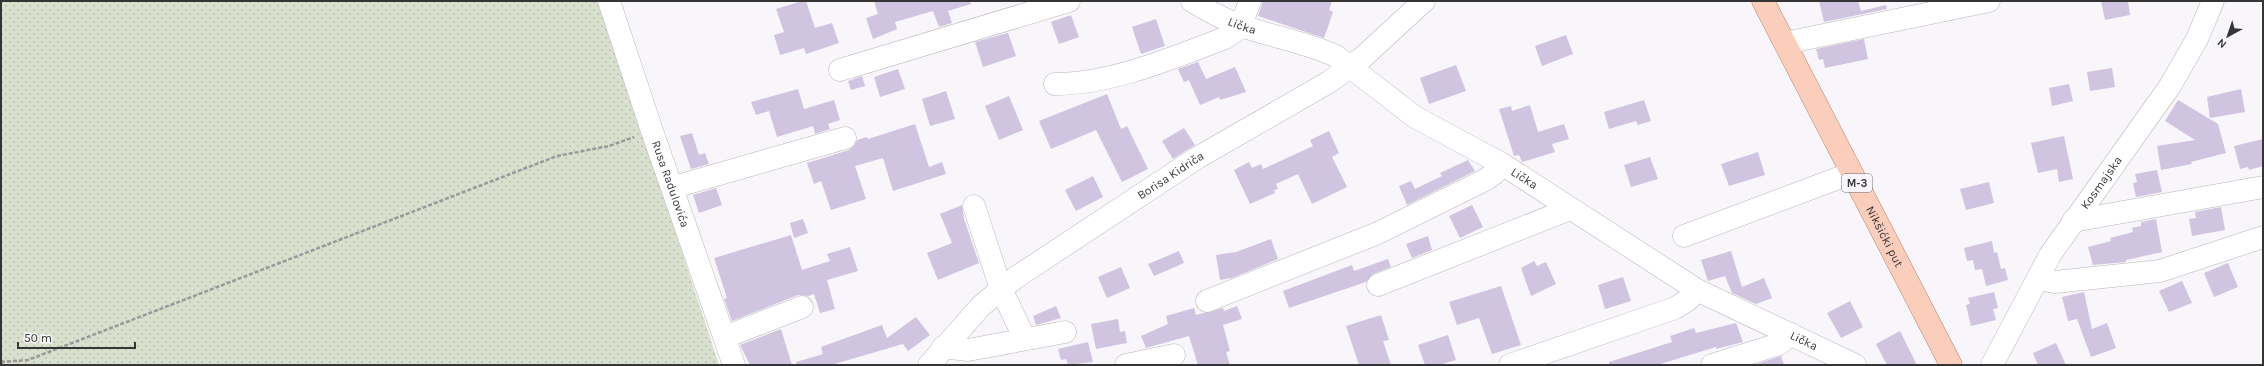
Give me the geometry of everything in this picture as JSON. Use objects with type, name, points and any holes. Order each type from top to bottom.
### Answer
[{"type":"main road","name":"Nikšićki put","points":[[1763,1],[1951,365]]},
{"type":"street","name":"Rusa Radulovića","points":[[609,1],[652,130],[674,187],[734,365]]},
{"type":"street","points":[[840,70],[1069,1]]},
{"type":"street","name":"Lička","points":[[1192,1],[1208,11],[1241,26],[1323,50],[1351,66],[1415,116],[1502,164],[1697,290],[1855,365]]},
{"type":"street","points":[[1055,84],[1080,84],[1106,79],[1225,38],[1237,32],[1241,26],[1250,1]]},
{"type":"street","name":"Borisa Kidriča","points":[[929,365],[943,347],[981,306],[1015,278],[1197,158],[1308,96],[1351,66],[1389,35],[1424,1]]},
{"type":"street","points":[[1785,43],[1989,1]]},
{"type":"street","name":"Kosmajska","points":[[1992,365],[2050,255],[2170,86],[2197,38],[2213,1]]},
{"type":"street","points":[[674,187],[844,138]]},
{"type":"street","points":[[1207,301],[1378,233],[1485,180],[1495,173],[1502,164]]},
{"type":"street","points":[[1684,236],[1852,173]]},
{"type":"street","points":[[2073,221],[2263,187]]},
{"type":"street","points":[[974,206],[1001,289],[1025,339]]},
{"type":"street","points":[[1378,285],[1570,209]]},
{"type":"street","points":[[2038,279],[2055,282],[2160,271],[2263,237]]},
{"type":"street","points":[[1510,365],[1675,308],[1688,300],[1697,290]]},
{"type":"street","points":[[725,337],[802,307]]},
{"type":"street","points":[[943,347],[968,350],[1064,332]]},
{"type":"street","points":[[1712,365],[1779,344],[1791,334]]},
{"type":"street","points":[[1126,365],[1174,355]]},
{"type":"path","points":[[2,361],[28,360],[557,156],[609,146],[652,130]]},
{"type":"path","points":[[2,361],[5,365]]},
{"type":"green space","points":[[1,1],[600,1],[719,365],[1,365]]},
{"type":"building","points":[[806,1],[815,28],[832,23],[839,43],[806,54],[804,48],[780,55],[774,35],[784,32],[776,9]]},
{"type":"building","points":[[874,1],[970,1],[971,4],[948,11],[952,23],[939,27],[933,11],[895,22],[897,29],[873,39],[866,18],[878,14]]},
{"type":"building","points":[[1263,1],[1332,1],[1329,10],[1333,12],[1324,38],[1258,16]]},
{"type":"building","points":[[1819,1],[1858,1],[1861,11],[1886,5],[1887,9],[1824,22]]},
{"type":"building","points":[[2101,1],[2128,1],[2130,15],[2105,20]]},
{"type":"building","points":[[1071,15],[1079,37],[1059,44],[1051,22]]},
{"type":"building","points":[[1156,19],[1165,46],[1141,54],[1132,27]]},
{"type":"building","points":[[1008,33],[1016,56],[983,67],[975,42]]},
{"type":"building","points":[[1566,35],[1573,54],[1542,66],[1535,46]]},
{"type":"building","points":[[1864,39],[1868,59],[1825,68],[1823,59],[1819,60],[1816,49]]},
{"type":"building","points":[[1198,62],[1206,79],[1235,67],[1246,92],[1220,100],[1219,97],[1200,105],[1189,80],[1184,82],[1178,69]]},
{"type":"building","points":[[1456,65],[1466,91],[1429,104],[1420,78]]},
{"type":"building","points":[[2112,68],[2115,87],[2090,91],[2087,72]]},
{"type":"building","points":[[898,69],[905,89],[880,97],[874,77]]},
{"type":"building","points":[[862,76],[865,86],[851,90],[848,81]]},
{"type":"building","points":[[2069,84],[2073,101],[2052,106],[2049,88]]},
{"type":"building","points":[[798,89],[804,109],[834,100],[840,120],[828,124],[830,129],[815,134],[813,126],[777,137],[769,111],[756,115],[751,102]]},
{"type":"building","points":[[2241,89],[2245,112],[2210,118],[2207,97]]},
{"type":"building","points":[[946,91],[955,119],[930,126],[922,99]]},
{"type":"building","points":[[1107,94],[1121,129],[1127,126],[1148,169],[1122,182],[1096,130],[1051,149],[1039,121]]},
{"type":"building","points":[[1009,96],[1023,130],[999,140],[985,106]]},
{"type":"building","points":[[1644,100],[1651,121],[1638,125],[1636,121],[1609,129],[1604,112]]},
{"type":"building","points":[[2178,100],[2218,124],[2226,153],[2191,162],[2192,164],[2161,170],[2157,146],[2195,140],[2165,121]]},
{"type":"building","points":[[1530,105],[1538,132],[1564,124],[1569,139],[1552,144],[1555,152],[1522,162],[1519,155],[1514,156],[1499,109],[1511,106],[1512,111]]},
{"type":"building","points":[[915,124],[929,167],[942,162],[946,174],[893,191],[883,158],[855,166],[866,199],[831,210],[821,181],[814,184],[807,163],[849,150],[854,146],[857,140],[867,137],[868,139]]},
{"type":"building","points":[[1184,128],[1195,145],[1173,159],[1162,141]]},
{"type":"building","points":[[1329,131],[1339,153],[1332,157],[1347,187],[1312,204],[1298,174],[1276,184],[1278,189],[1274,190],[1275,193],[1250,204],[1234,170],[1249,162],[1252,168],[1261,164],[1263,169],[1313,146],[1310,140]]},
{"type":"building","points":[[692,133],[699,155],[705,153],[709,164],[691,169],[680,136]]},
{"type":"building","points":[[2064,136],[2073,179],[2059,182],[2057,169],[2038,173],[2031,143]]},
{"type":"building","points":[[2263,139],[2263,166],[2249,170],[2248,167],[2240,169],[2234,146]]},
{"type":"building","points":[[1758,152],[1765,175],[1729,186],[1721,164]]},
{"type":"building","points":[[1650,157],[1658,179],[1631,187],[1624,165]]},
{"type":"building","points":[[1468,160],[1475,171],[1407,205],[1399,186],[1411,181],[1415,189],[1442,176],[1440,173]]},
{"type":"building","points":[[2157,170],[2162,192],[2136,197],[2133,183],[2137,182],[2135,174]]},
{"type":"building","points":[[1093,176],[1103,197],[1076,211],[1065,190]]},
{"type":"building","points":[[1989,182],[1994,203],[1966,210],[1960,189]]},
{"type":"building","points":[[716,188],[722,205],[699,213],[693,195]]},
{"type":"building","points":[[962,205],[964,219],[979,263],[938,280],[927,253],[952,243],[940,214]]},
{"type":"building","points":[[1472,205],[1483,227],[1460,238],[1449,216]]},
{"type":"building","points":[[2221,207],[2225,230],[2192,236],[2189,219],[2196,218],[2195,212]]},
{"type":"building","points":[[803,219],[808,233],[794,238],[790,223]]},
{"type":"building","points":[[2156,219],[2162,252],[2126,260],[2126,262],[2093,265],[2088,247],[2111,241],[2110,238],[2133,232],[2132,228],[2141,226],[2141,222]]},
{"type":"building","points":[[791,235],[802,270],[830,261],[827,254],[850,247],[858,271],[827,280],[835,309],[820,313],[814,294],[808,296],[798,295],[732,321],[724,299],[727,298],[714,258]]},
{"type":"building","points":[[1428,236],[1432,250],[1412,258],[1406,244]]},
{"type":"building","points":[[1271,239],[1278,259],[1232,278],[1220,280],[1216,255],[1236,252]]},
{"type":"building","points":[[1992,241],[1994,253],[1997,252],[2001,269],[2005,268],[2008,280],[1986,286],[1982,269],[1975,270],[1973,260],[1967,261],[1964,248]]},
{"type":"building","points":[[1179,251],[1184,263],[1154,276],[1148,264]]},
{"type":"building","points":[[1731,251],[1742,287],[1764,278],[1772,298],[1756,304],[1732,293],[1725,276],[1708,281],[1701,260]]},
{"type":"building","points":[[1388,259],[1391,267],[1373,274],[1366,282],[1289,308],[1283,291],[1352,265],[1354,271]]},
{"type":"building","points":[[1534,261],[1537,266],[1546,262],[1556,284],[1531,296],[1521,268]]},
{"type":"building","points":[[2228,263],[2238,287],[2214,297],[2204,273]]},
{"type":"building","points":[[1121,267],[1130,288],[1107,298],[1098,277]]},
{"type":"building","points":[[1623,277],[1631,301],[1605,309],[1598,285]]},
{"type":"building","points":[[2182,281],[2192,303],[2169,312],[2159,291]]},
{"type":"building","points":[[1501,286],[1521,345],[1492,354],[1479,318],[1457,325],[1449,302]]},
{"type":"building","points":[[1994,292],[1998,308],[1993,309],[1996,320],[1971,326],[1966,305],[1970,304],[1968,298]]},
{"type":"building","points":[[2084,292],[2092,329],[2107,323],[2116,348],[2091,357],[2077,319],[2068,321],[2062,297]]},
{"type":"building","points":[[1850,301],[1863,327],[1841,338],[1827,313]]},
{"type":"building","points":[[1056,306],[1061,318],[1036,325],[1033,316]]},
{"type":"building","points":[[1237,306],[1242,319],[1223,325],[1230,351],[1226,352],[1230,365],[1198,365],[1189,336],[1146,348],[1141,336],[1168,324],[1166,316],[1194,308],[1196,315],[1223,308],[1224,311]]},
{"type":"building","points":[[1381,315],[1389,340],[1383,341],[1391,365],[1359,365],[1346,326]]},
{"type":"building","points":[[916,317],[930,335],[908,351],[903,344],[831,365],[797,365],[796,362],[823,354],[821,347],[882,325],[887,338]]},
{"type":"building","points":[[1118,319],[1120,332],[1125,331],[1127,343],[1096,349],[1091,324]]},
{"type":"building","points":[[1736,323],[1743,342],[1716,349],[1716,347],[1657,365],[1609,365],[1609,362],[1672,342],[1670,336],[1694,328],[1696,333]]},
{"type":"building","points":[[781,329],[792,365],[750,365],[740,345]]},
{"type":"building","points":[[1900,331],[1917,365],[1887,365],[1876,344]]},
{"type":"building","points":[[1448,335],[1456,360],[1439,365],[1425,365],[1418,345]]},
{"type":"building","points":[[1088,342],[1093,362],[1068,365],[1066,359],[1061,360],[1058,349]]},
{"type":"building","points":[[2056,343],[2066,365],[2038,365],[2033,353]]},
{"type":"building","points":[[1781,356],[1784,365],[1754,365]]}]
